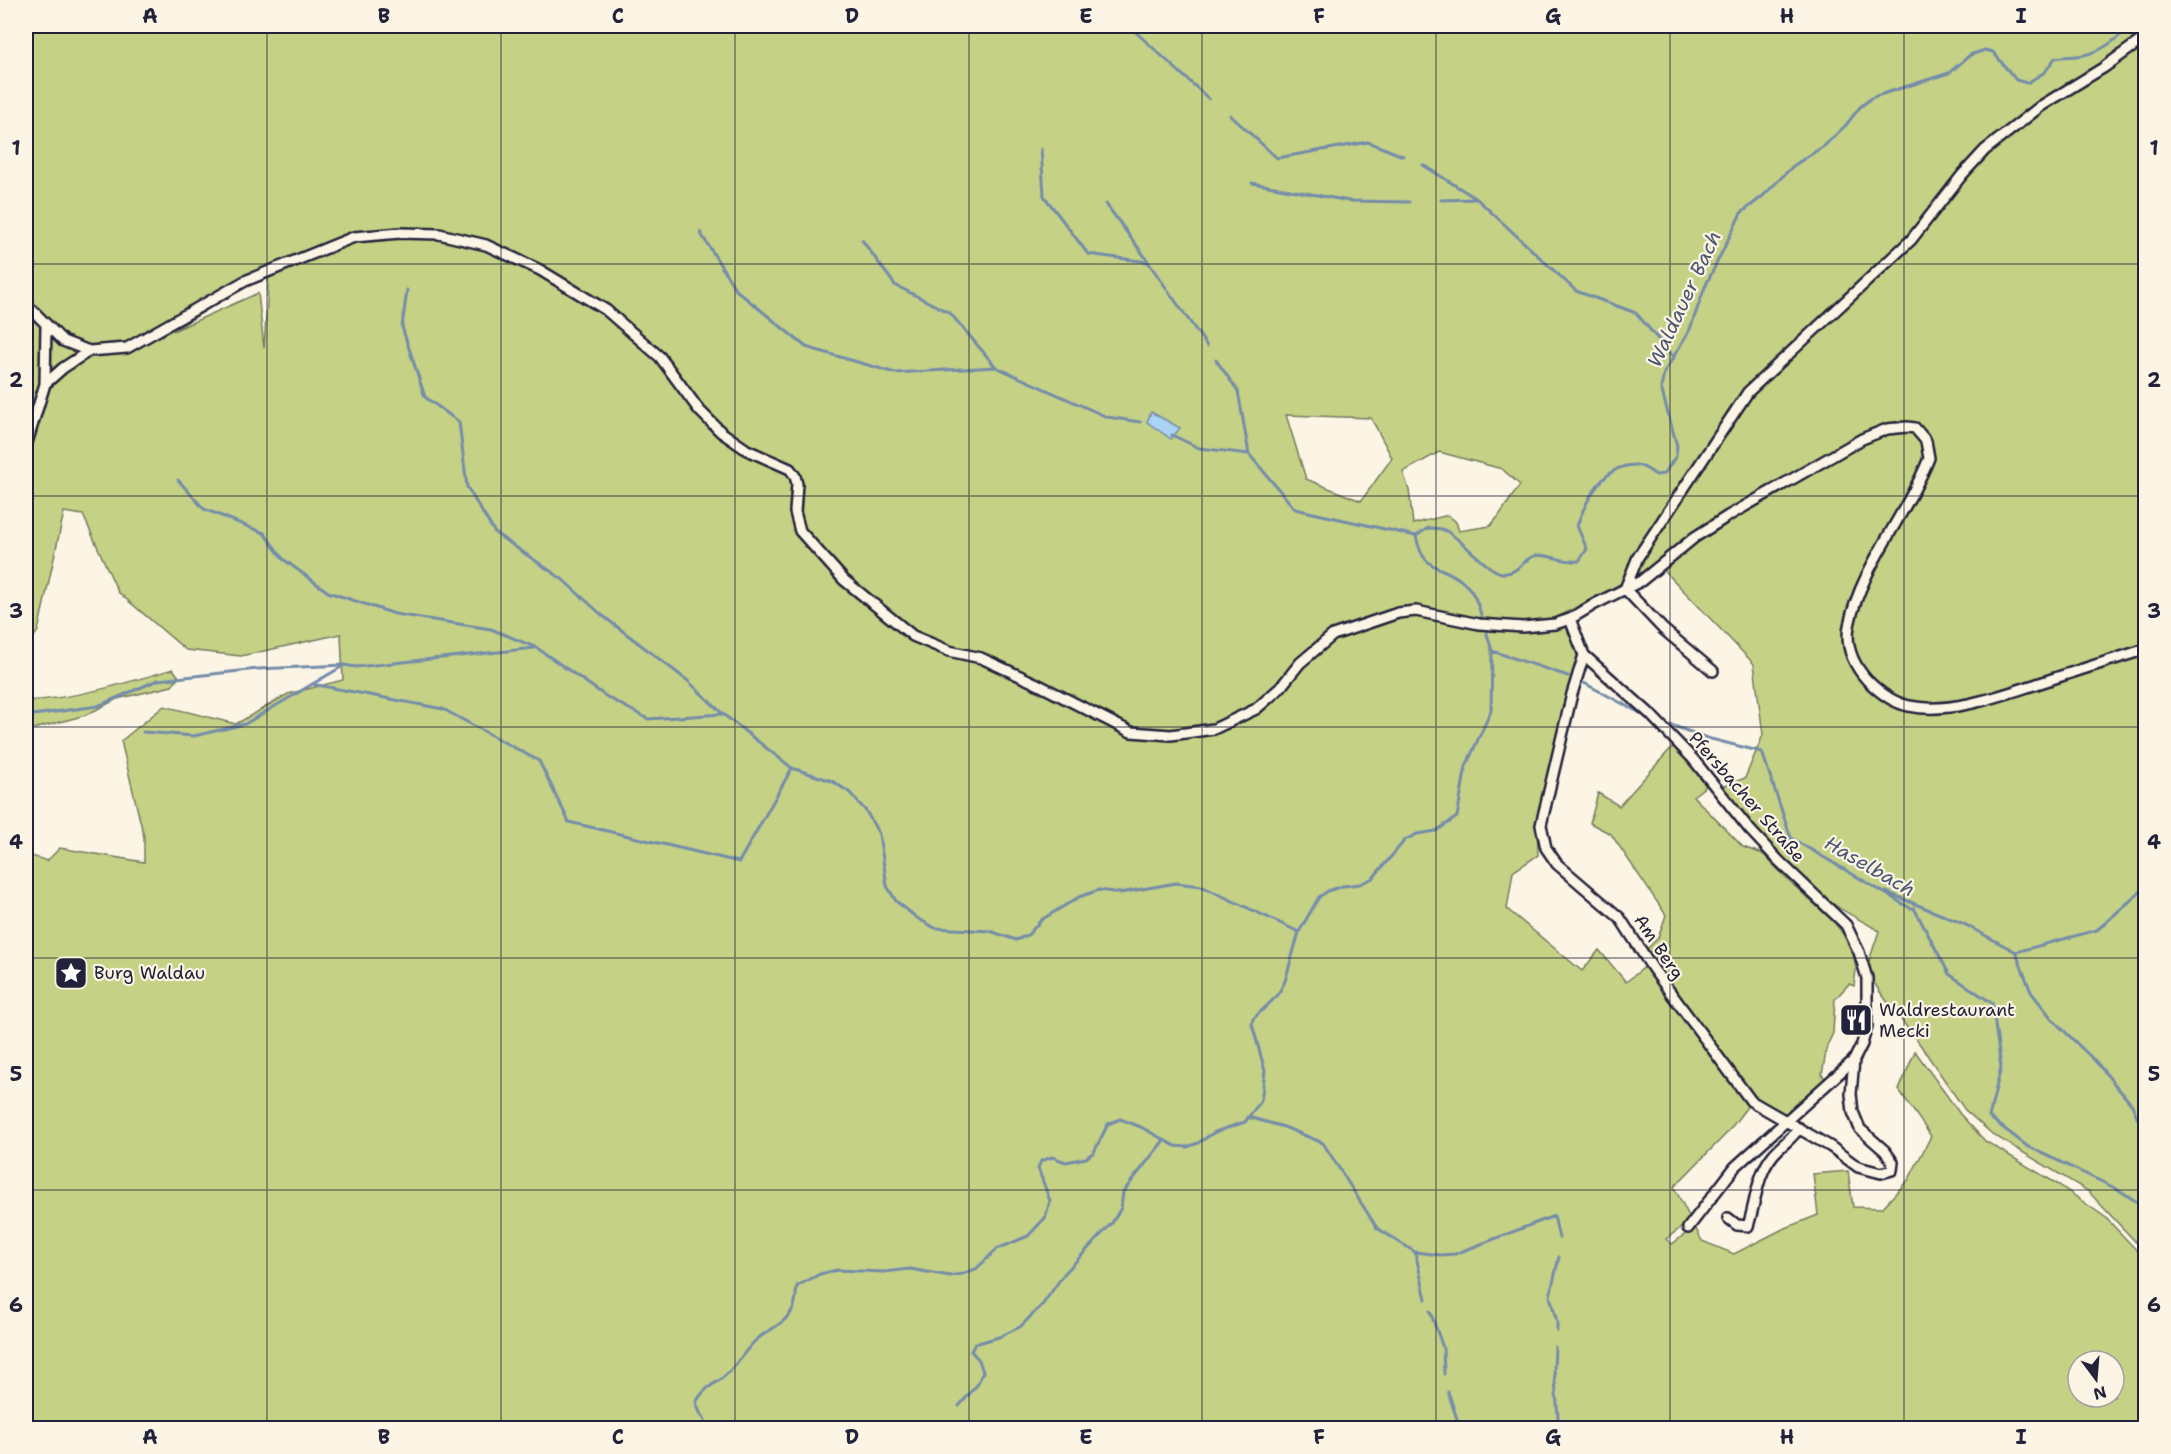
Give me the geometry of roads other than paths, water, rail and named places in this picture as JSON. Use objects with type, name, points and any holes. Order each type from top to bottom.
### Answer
[{"type":"street","points":[[1625,589],[1638,557],[1748,392],[1911,240],[1962,175],[1985,150],[2041,106],[2103,68],[2145,38]]},
{"type":"street","points":[[26,304],[63,341],[89,351],[127,348],[245,281],[354,237],[400,233],[439,234],[486,245],[529,265],[606,310],[660,357],[699,410],[721,432],[747,450],[790,469],[797,484],[795,512],[800,531],[843,580],[913,636],[949,651],[981,658],[1131,732],[1171,735],[1214,729],[1256,709],[1280,688],[1306,657],[1333,635],[1398,613],[1416,612],[1479,624],[1522,627],[1556,624],[1570,620],[1647,577],[1695,537],[1728,516],[1862,439],[1887,429],[1907,426],[1915,428],[1922,434],[1926,441],[1929,458],[1864,584],[1854,608],[1849,629],[1850,653],[1861,673],[1870,683],[1894,700],[1908,706],[1931,708],[1968,704],[2145,649]]},
{"type":"street","points":[[26,446],[45,384],[46,324]]},
{"type":"street","points":[[45,384],[63,368],[89,351]]},
{"type":"street","points":[[1625,589],[1663,629],[1713,670]]},
{"type":"street","name":"Pfersbacher Straße","points":[[1570,620],[1584,655],[1657,721],[1694,759],[1750,830],[1846,925],[1859,952],[1867,978],[1867,1026],[1854,1060],[1735,1167],[1688,1228]]},
{"type":"street","name":"Am Berg","points":[[1584,655],[1572,694],[1541,825],[1546,848],[1557,864],[1620,918],[1653,969],[1751,1101],[1831,1147],[1858,1167],[1881,1173],[1892,1170],[1893,1162],[1885,1150],[1860,1129],[1852,1112],[1854,1060]]},
{"type":"street","points":[[1728,1218],[1737,1225],[1748,1226],[1759,1179],[1773,1155],[1792,1138],[1799,1128]]},
{"type":"water","points":[[1151,412],[1180,428],[1171,439],[1147,422]]},
{"type":"waterway","points":[[1129,26],[1209,99]]},
{"type":"waterway","name":"Waldauer Bach","points":[[1483,621],[1476,600],[1468,587],[1456,577],[1429,562],[1419,548],[1416,536],[1428,528],[1444,530],[1489,566],[1502,573],[1512,572],[1530,558],[1538,555],[1579,561],[1587,549],[1577,526],[1591,495],[1605,477],[1614,471],[1635,465],[1644,467],[1656,475],[1664,474],[1676,456],[1677,446],[1661,388],[1664,373],[1690,329],[1705,287],[1741,213],[1763,196],[1793,166],[1824,146],[1846,125],[1860,107],[1873,97],[1949,73],[1970,55],[1985,50],[1993,52],[2016,80],[2027,83],[2045,72],[2055,58],[2081,56],[2097,51],[2115,40],[2130,26]]},
{"type":"waterway","points":[[1230,115],[1277,158],[1368,142],[1403,156]]},
{"type":"waterway","points":[[1041,149],[1044,196],[1088,254],[1148,262],[1207,346]]},
{"type":"waterway","points":[[1423,165],[1477,199],[1576,291],[1636,313],[1674,358]]},
{"type":"waterway","points":[[1252,183],[1349,201],[1409,202]]},
{"type":"waterway","points":[[1441,200],[1476,199]]},
{"type":"waterway","points":[[1106,204],[1148,261]]},
{"type":"waterway","points":[[700,232],[736,290],[806,347],[895,373],[996,367],[1107,417],[1140,422]]},
{"type":"waterway","points":[[862,240],[895,285],[950,313],[996,367]]},
{"type":"waterway","points":[[407,290],[402,327],[425,397],[459,422],[467,487],[495,533],[562,579],[603,616],[688,681],[723,714],[792,768],[832,781],[849,792],[866,811],[879,834],[887,886],[896,901],[917,918],[935,928],[990,931],[1016,940],[1028,935],[1041,920],[1079,897],[1099,890],[1120,893],[1176,883],[1201,886],[1299,932]]},
{"type":"waterway","points":[[1216,360],[1238,391],[1249,454],[1295,509],[1416,536]]},
{"type":"waterway","points":[[1172,435],[1199,448],[1249,454]]},
{"type":"waterway","points":[[178,480],[204,509],[264,533],[283,559],[328,592],[395,614],[491,629],[537,648],[607,697],[648,719],[723,714]]},
{"type":"waterway","name":"Waldauer Bach","points":[[710,1428],[696,1402],[706,1389],[730,1372],[754,1342],[790,1315],[795,1304],[797,1286],[820,1274],[837,1270],[884,1272],[910,1269],[950,1276],[976,1269],[997,1249],[1028,1236],[1045,1218],[1050,1201],[1038,1168],[1041,1161],[1052,1157],[1066,1162],[1086,1158],[1094,1152],[1108,1124],[1120,1119],[1141,1127],[1175,1146],[1187,1147],[1215,1132],[1245,1122],[1261,1101],[1265,1071],[1252,1024],[1253,1019],[1278,995],[1285,981],[1299,932],[1319,897],[1328,891],[1360,884],[1373,878],[1405,840],[1417,834],[1436,831],[1457,817],[1466,766],[1491,711],[1492,651],[1485,627]]},
{"type":"waterway","points":[[26,716],[98,706],[158,680],[258,669],[344,665],[356,667],[535,648]]},
{"type":"waterway","name":"Haselbach","points":[[1492,651],[1568,676]]},
{"type":"waterway","points":[[143,732],[194,736],[245,724],[343,666]]},
{"type":"waterway","name":"Haselbach","points":[[1584,683],[1640,713]]},
{"type":"waterway","points":[[312,684],[443,709],[539,761],[569,822],[739,862],[792,768]]},
{"type":"waterway","name":"Haselbach","points":[[1671,725],[1707,738],[1762,752],[1791,838],[1910,908],[1914,908],[1949,974],[1992,1003],[2001,1067],[1989,1117],[2027,1146],[2119,1190],[2146,1208]]},
{"type":"waterway","points":[[1886,892],[1964,924],[2016,952],[2097,930],[2146,887]]},
{"type":"waterway","points":[[2016,953],[2031,992],[2053,1020],[2097,1063],[2132,1105],[2146,1137]]},
{"type":"waterway","points":[[1248,1117],[1284,1127],[1323,1143],[1377,1228],[1415,1252],[1455,1254],[1554,1216],[1559,1238]]},
{"type":"waterway","points":[[959,1406],[977,1385],[983,1372],[979,1360],[971,1351],[975,1344],[999,1337],[1020,1327],[1043,1304],[1064,1274],[1112,1223],[1121,1208],[1123,1192],[1164,1140]]},
{"type":"waterway","points":[[1415,1252],[1426,1299]]},
{"type":"waterway","points":[[1557,1331],[1550,1296],[1559,1257]]},
{"type":"waterway","points":[[1430,1311],[1443,1348],[1444,1374]]},
{"type":"waterway","points":[[1555,1347],[1554,1370],[1559,1428]]},
{"type":"waterway","points":[[1448,1392],[1460,1428]]},
{"type":"waterway","points":[[939,1428],[944,1424]]},
{"type":"place","name":"Burg Waldau","points":[[71,973]]},
{"type":"place","name":"Waldrestaurant Mecki","points":[[1856,1020]]}]
